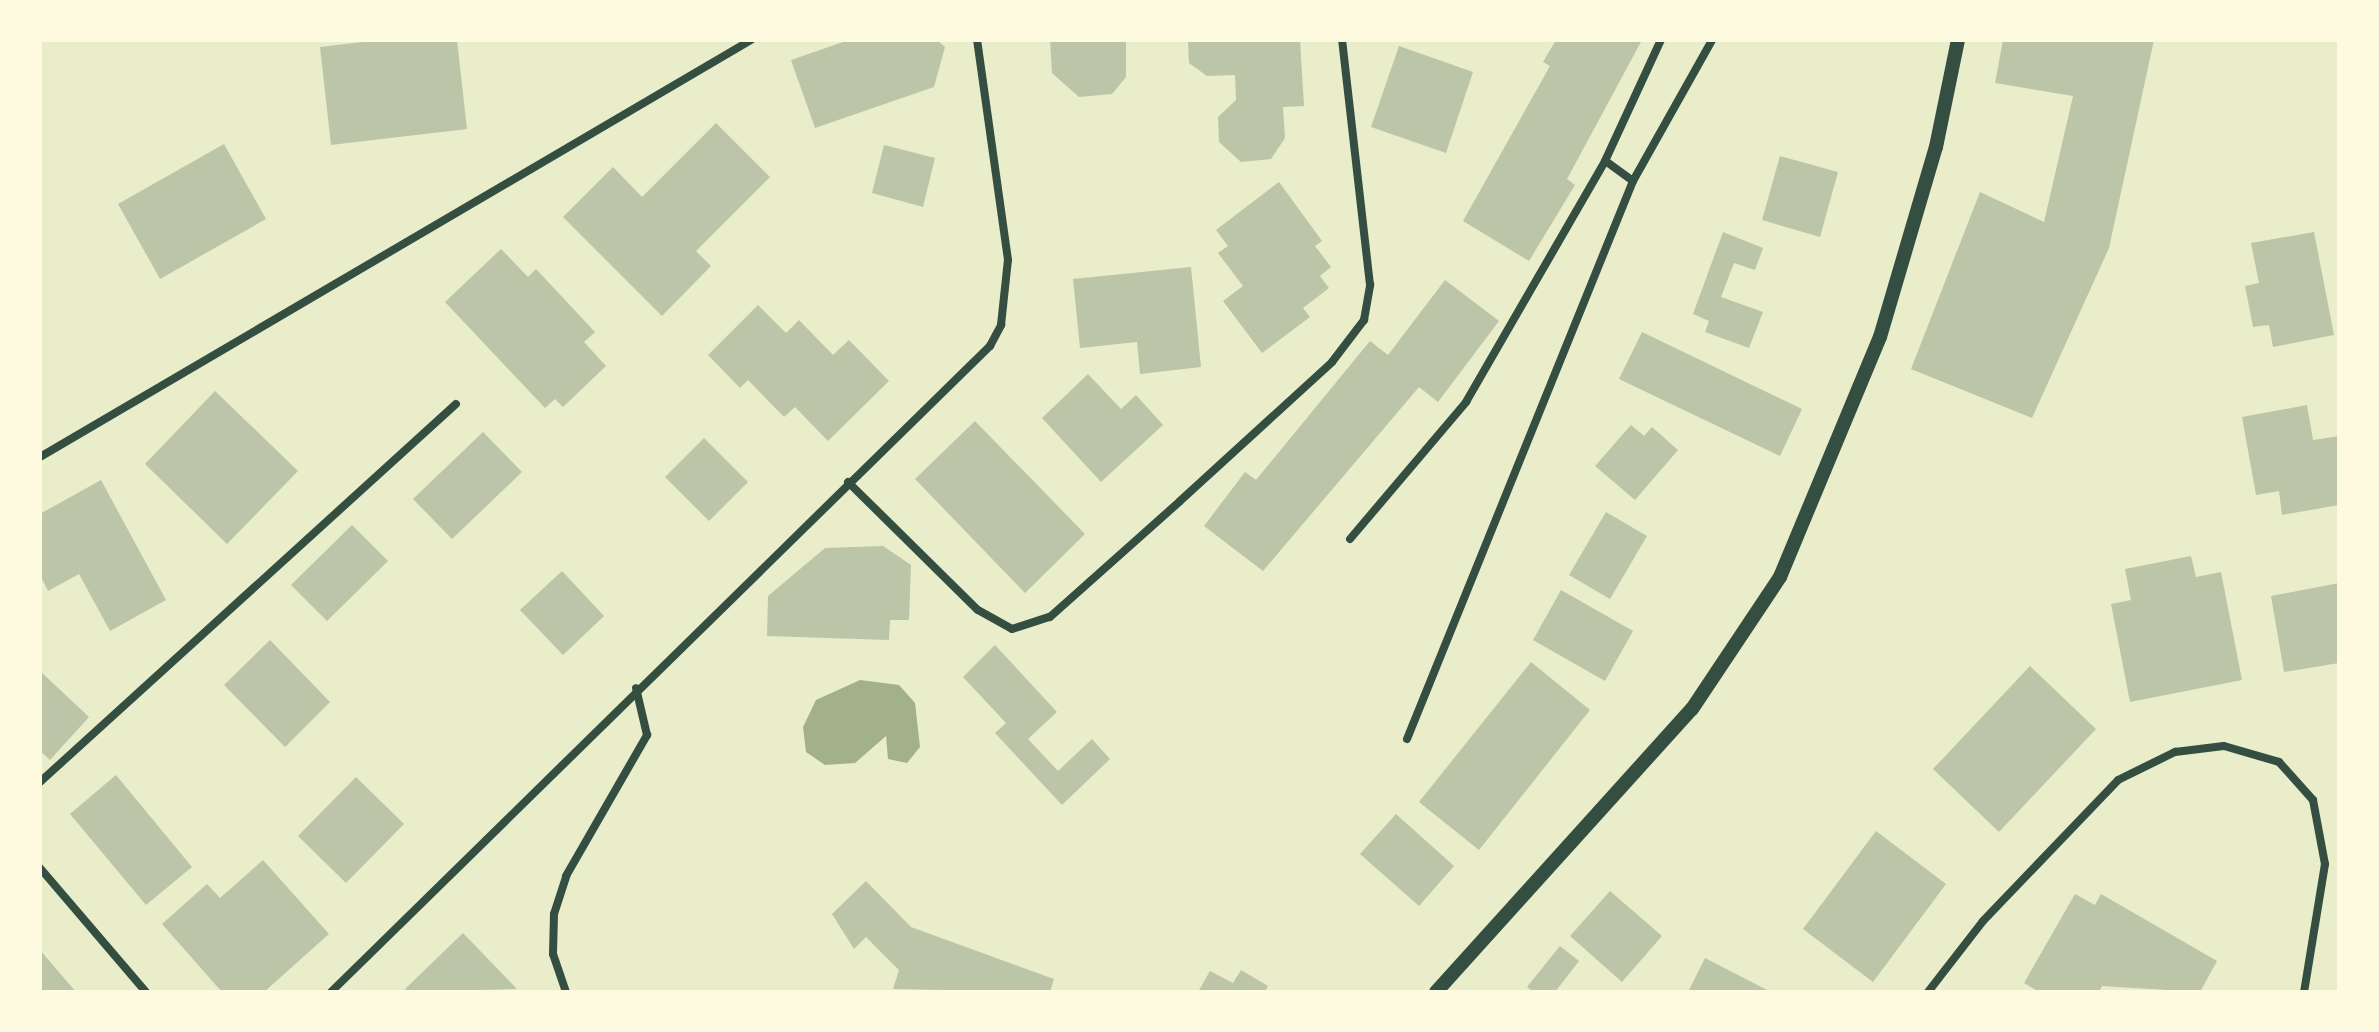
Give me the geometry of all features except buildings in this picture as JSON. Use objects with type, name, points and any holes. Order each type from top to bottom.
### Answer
[{"type":"street","points":[[40,457],[751,40]]},
{"type":"street","points":[[331,992],[636,688],[978,359],[1001,325],[1008,260],[977,40]]},
{"type":"street","points":[[848,482],[978,610],[1012,629],[1050,617],[1180,501],[1332,362],[1364,320],[1370,285],[1342,40]]},
{"type":"street","points":[[1350,539],[1466,402],[1605,161],[1661,40]]},
{"type":"street","points":[[1407,739],[1633,181],[1712,40]]},
{"type":"street","points":[[1436,992],[1692,709],[1780,577],[1880,337],[1936,147],[1958,40]]},
{"type":"street","points":[[1605,161],[1633,181]]},
{"type":"street","points":[[40,782],[456,404]]},
{"type":"street","points":[[566,992],[553,954],[554,914],[566,876],[647,735],[636,688]]},
{"type":"street","points":[[1928,992],[1983,921],[2118,780],[2175,752],[2224,746],[2279,762],[2313,800],[2325,864],[2304,992]]},
{"type":"street","points":[[40,868],[146,992]]},
{"type":"shaded area","points":[[860,680],[899,685],[915,703],[920,747],[907,763],[888,759],[886,736],[855,763],[825,765],[806,752],[803,727],[816,700]]}]
